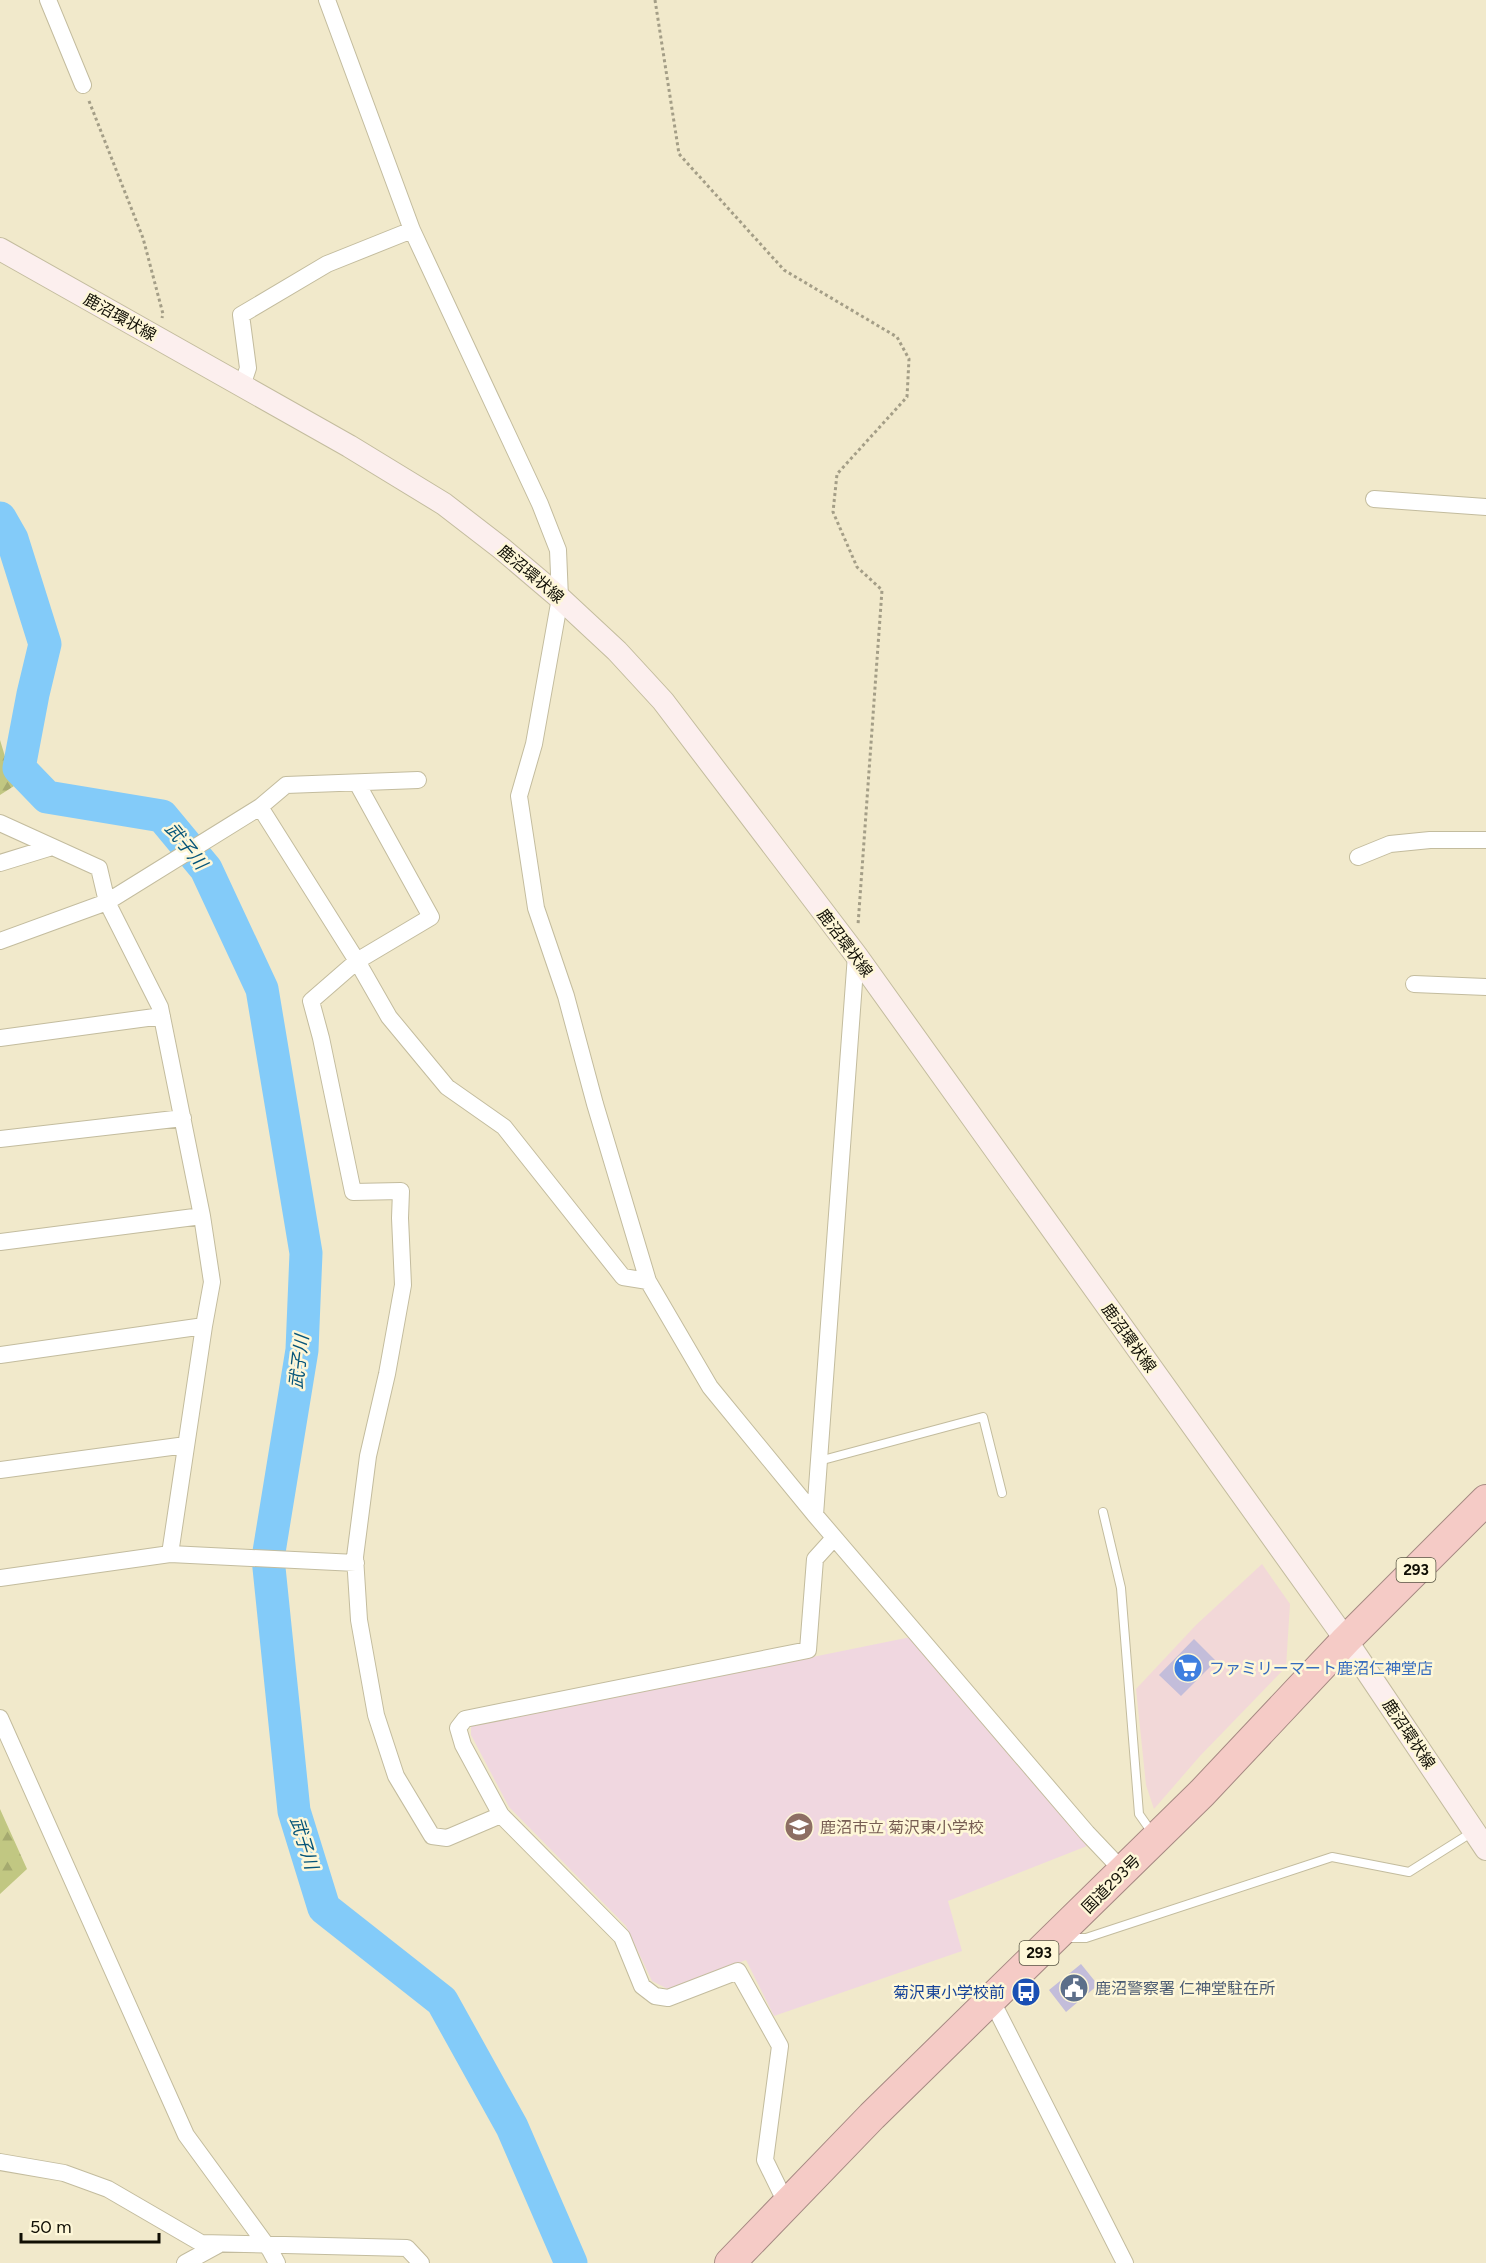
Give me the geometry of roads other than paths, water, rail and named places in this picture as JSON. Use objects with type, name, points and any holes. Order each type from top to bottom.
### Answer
[{"type":"highway","name":"国道293号","points":[[730,2263],[872,2116],[990,1999],[1124,1872],[1264,1729],[1346,1640],[1486,1500]]},
{"type":"main road","name":"鹿沼環状線","points":[[0,249],[349,446],[444,504],[560,598],[617,651],[663,701],[856,955],[1346,1640],[1480,1840]]},
{"type":"street","points":[[48,0],[83,85]]},
{"type":"street","points":[[327,0],[412,230],[540,504],[558,550],[560,598],[534,744],[519,796],[536,908],[566,996],[595,1104],[648,1281],[710,1387],[834,1538],[1087,1833],[1124,1872]]},
{"type":"street","points":[[242,386],[248,368],[241,315],[327,264],[412,230]]},
{"type":"street","points":[[1374,499],[1486,507]]},
{"type":"street","points":[[0,941],[107,902],[260,807],[286,785],[418,780]]},
{"type":"street","points":[[357,783],[431,917],[357,961],[311,1001],[321,1038],[353,1192],[401,1191],[403,1285],[387,1374],[368,1456],[356,1563],[359,1620],[376,1715],[396,1776],[432,1836],[447,1838],[501,1815]]},
{"type":"street","points":[[260,807],[390,1017],[447,1087],[504,1127],[623,1277],[648,1281]]},
{"type":"street","points":[[0,824],[99,868],[107,902],[160,1007],[202,1216],[212,1282],[170,1554]]},
{"type":"street","points":[[1358,857],[1390,844],[1430,840],[1486,840]]},
{"type":"street","points":[[0,863],[52,847]]},
{"type":"street","points":[[815,1515],[856,955]]},
{"type":"street","points":[[1413,984],[1486,987]]},
{"type":"street","points":[[0,1038],[162,1016]]},
{"type":"street","points":[[0,1139],[183,1118]]},
{"type":"street","points":[[0,1242],[202,1216]]},
{"type":"street","points":[[0,1356],[204,1326]]},
{"type":"street","points":[[0,1470],[186,1445]]},
{"type":"street","points":[[787,2205],[765,2160],[780,2046],[738,1971],[668,1998],[655,1996],[642,1986],[622,1937],[501,1815],[463,1745],[458,1728],[465,1719],[808,1650],[815,1559],[834,1538]]},
{"type":"street","points":[[0,1578],[170,1554],[356,1563]]},
{"type":"street","points":[[0,1718],[186,2135],[266,2244],[277,2263]]},
{"type":"street","points":[[990,1999],[1125,2263]]},
{"type":"street","points":[[0,2162],[64,2173],[108,2189],[201,2243],[406,2248],[421,2263]]},
{"type":"street","points":[[185,2263],[221,2243]]},
{"type":"lane","points":[[819,1461],[983,1417],[1002,1493]]},
{"type":"lane","points":[[1103,1512],[1121,1588],[1139,1814],[1156,1839]]},
{"type":"lane","points":[[1056,1938],[1086,1938],[1332,1857],[1409,1872],[1480,1840]]},
{"type":"waterway","name":"武子川","points":[[0,518],[12,539],[45,644],[19,768],[47,797],[162,816],[206,869],[262,989],[306,1253],[302,1350],[268,1558],[294,1811],[324,1908],[442,2001],[512,2127],[571,2263]]},
{"type":"place","name":"ファミリーマート鹿沼仁神堂店","points":[[1188,1668]]},
{"type":"place","name":"鹿沼市立 菊沢東小学校","points":[[799,1827]]},
{"type":"place","name":"鹿沼警察署 仁神堂駐在所","points":[[1074,1988]]},
{"type":"place","name":"菊沢東小学校前","points":[[1026,1992]]}]
